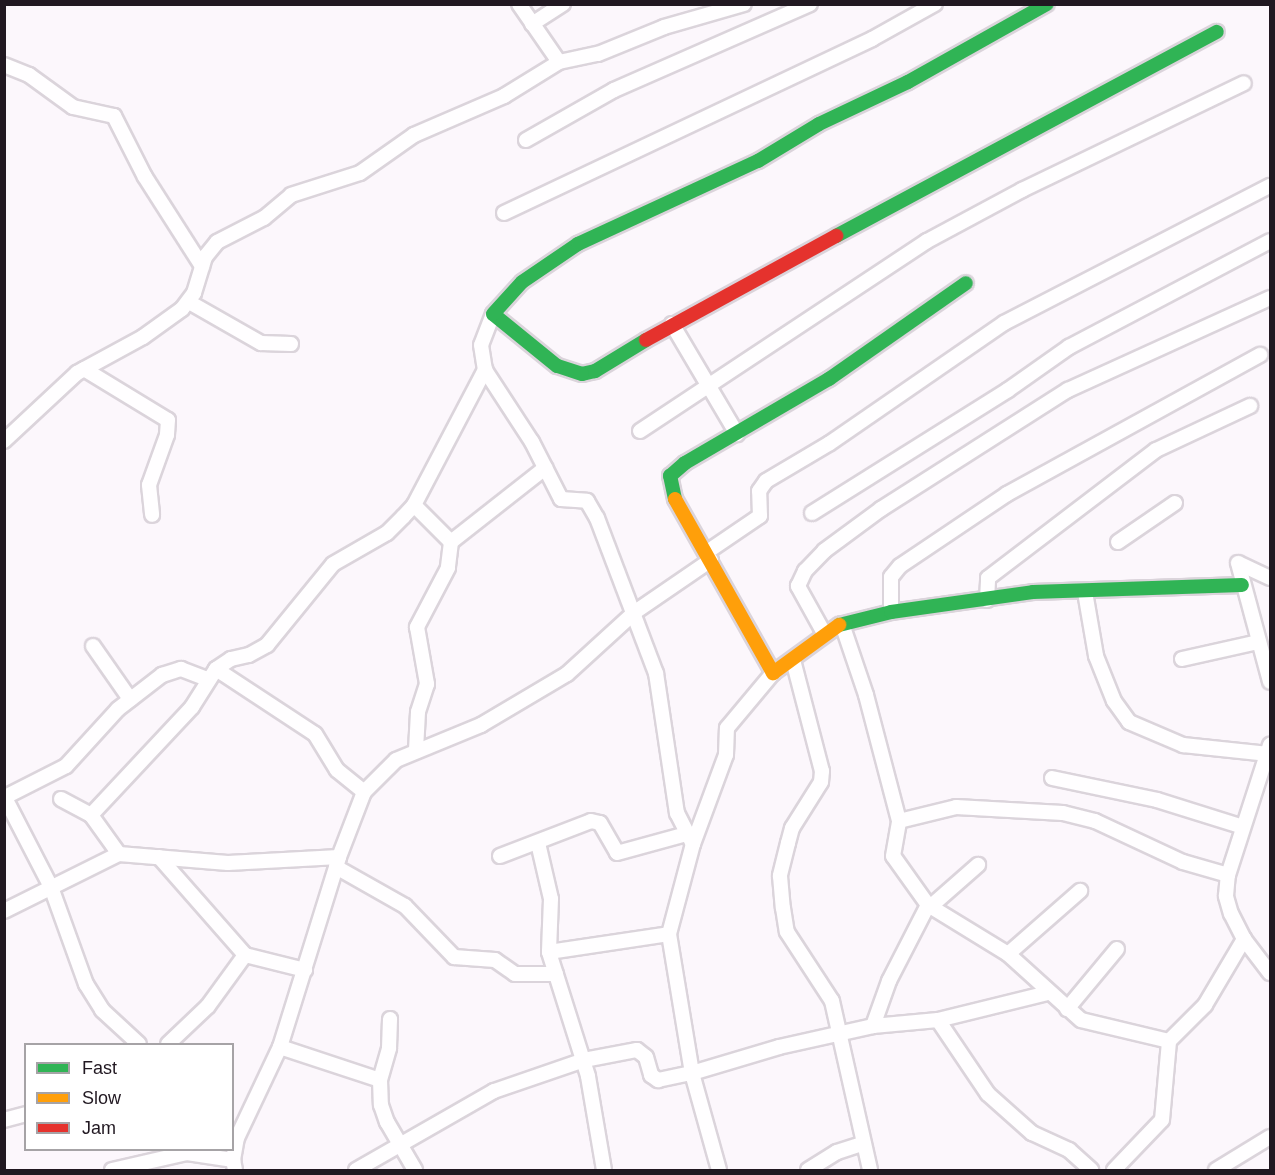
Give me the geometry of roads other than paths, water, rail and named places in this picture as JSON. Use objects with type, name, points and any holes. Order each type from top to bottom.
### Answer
[{"type":"street","points":[[519,4],[559,62]]},
{"type":"street","points":[[532,24],[563,4]]},
{"type":"street","points":[[6,438],[84,369],[143,337],[189,302],[202,266],[217,242],[264,218],[291,195],[360,173],[414,135],[504,96],[559,62],[598,54],[664,27],[744,4]]},
{"type":"street","points":[[526,140],[614,90],[810,4]]},
{"type":"street","points":[[504,213],[872,39],[935,4]]},
{"type":"street","points":[[689,839],[677,813],[656,673],[635,612],[591,506],[583,499],[561,499],[545,468],[485,369],[481,345],[493,314],[522,282],[578,244],[758,161],[819,124],[908,82],[1047,4]]},
{"type":"street","points":[[493,314],[557,366],[582,374],[595,371],[672,324],[1217,32]]},
{"type":"street","points":[[4,66],[29,75],[73,107],[114,116],[145,177],[202,266]]},
{"type":"street","points":[[640,431],[707,384],[927,242],[1022,190],[1244,83]]},
{"type":"street","points":[[112,1170],[187,1153],[234,1165],[248,1111],[280,1047],[338,862],[364,792],[378,775],[416,749],[481,725],[521,704],[567,674],[635,612],[760,516],[759,491],[765,482],[830,443],[1004,323],[1270,186]]},
{"type":"street","points":[[812,513],[1008,390],[1069,347],[1270,241]]},
{"type":"street","points":[[773,673],[672,494],[670,476],[685,463],[866,355],[966,283]]},
{"type":"street","points":[[824,633],[798,586],[805,571],[824,551],[881,509],[1068,390],[1270,298]]},
{"type":"street","points":[[189,302],[261,343],[291,344]]},
{"type":"street","points":[[672,324],[737,434]]},
{"type":"street","points":[[891,612],[891,577],[900,566],[1007,494],[1260,355]]},
{"type":"street","points":[[84,369],[168,420],[167,435],[149,485],[152,514]]},
{"type":"street","points":[[91,815],[192,707],[211,674],[231,658],[249,655],[267,645],[333,564],[387,533],[414,505],[485,369]]},
{"type":"street","points":[[987,600],[988,578],[1156,450],[1250,406]]},
{"type":"street","points":[[416,749],[418,712],[426,684],[417,627],[448,567],[451,542],[545,468]]},
{"type":"street","points":[[1118,542],[1175,503]]},
{"type":"street","points":[[414,505],[451,542]]},
{"type":"street","points":[[1270,578],[1238,563],[1242,585],[1270,682]]},
{"type":"street","points":[[719,1170],[692,1073],[669,934],[689,839],[726,755],[727,728],[773,673],[793,660],[824,633],[842,624],[891,612],[1033,592],[1085,592],[1193,584],[1242,585]]},
{"type":"street","points":[[1085,592],[1096,656],[1114,701],[1129,722],[1183,745],[1270,749],[1228,875],[1227,896],[1231,914],[1244,939],[1270,973]]},
{"type":"street","points":[[842,624],[866,695],[899,821],[893,856],[929,906],[1008,954],[1067,1009],[1093,1025],[1169,1041]]},
{"type":"street","points":[[1182,659],[1258,642]]},
{"type":"street","points":[[93,646],[130,699]]},
{"type":"street","points":[[793,660],[822,771],[821,782],[792,828],[780,876],[783,908],[787,932],[832,1001],[837,1033],[851,1075],[870,1170]]},
{"type":"street","points":[[138,1043],[102,1010],[86,984],[51,886],[8,812],[5,796],[66,766],[130,699],[171,670],[211,674],[315,734],[342,776],[364,792]]},
{"type":"street","points":[[1052,778],[1157,800],[1243,827]]},
{"type":"street","points":[[61,799],[91,815],[119,854]]},
{"type":"street","points":[[899,821],[956,807],[1063,813],[1095,821],[1183,862],[1228,875]]},
{"type":"street","points":[[500,856],[591,821],[600,824],[617,853],[689,839]]},
{"type":"street","points":[[538,843],[550,899],[549,952],[584,1060],[604,1170]]},
{"type":"street","points":[[4,911],[119,854],[228,863],[338,862],[405,906],[454,957],[495,960],[515,974],[555,974]]},
{"type":"street","points":[[159,857],[245,955],[305,970]]},
{"type":"street","points":[[873,1026],[889,981],[929,906],[978,865]]},
{"type":"street","points":[[1008,954],[1080,891]]},
{"type":"street","points":[[549,952],[669,934]]},
{"type":"street","points":[[1114,1170],[1162,1120],[1169,1041],[1205,1005],[1244,939]]},
{"type":"street","points":[[1067,1009],[1117,950]]},
{"type":"street","points":[[169,1043],[208,1006],[245,955]]},
{"type":"street","points":[[356,1170],[400,1147],[456,1110],[494,1091],[584,1060],[637,1050],[646,1058],[651,1075],[658,1080],[692,1073],[837,1033],[873,1026],[938,1020],[1048,993]]},
{"type":"street","points":[[390,1018],[389,1048],[381,1080],[381,1105],[400,1147],[415,1170]]},
{"type":"street","points":[[938,1020],[988,1094],[1032,1133],[1069,1150],[1091,1170]]},
{"type":"street","points":[[280,1047],[381,1080]]},
{"type":"street","points":[[4,1120],[24,1115]]},
{"type":"street","points":[[1216,1170],[1270,1137]]},
{"type":"street","points":[[808,1170],[837,1152],[864,1143]]}]
